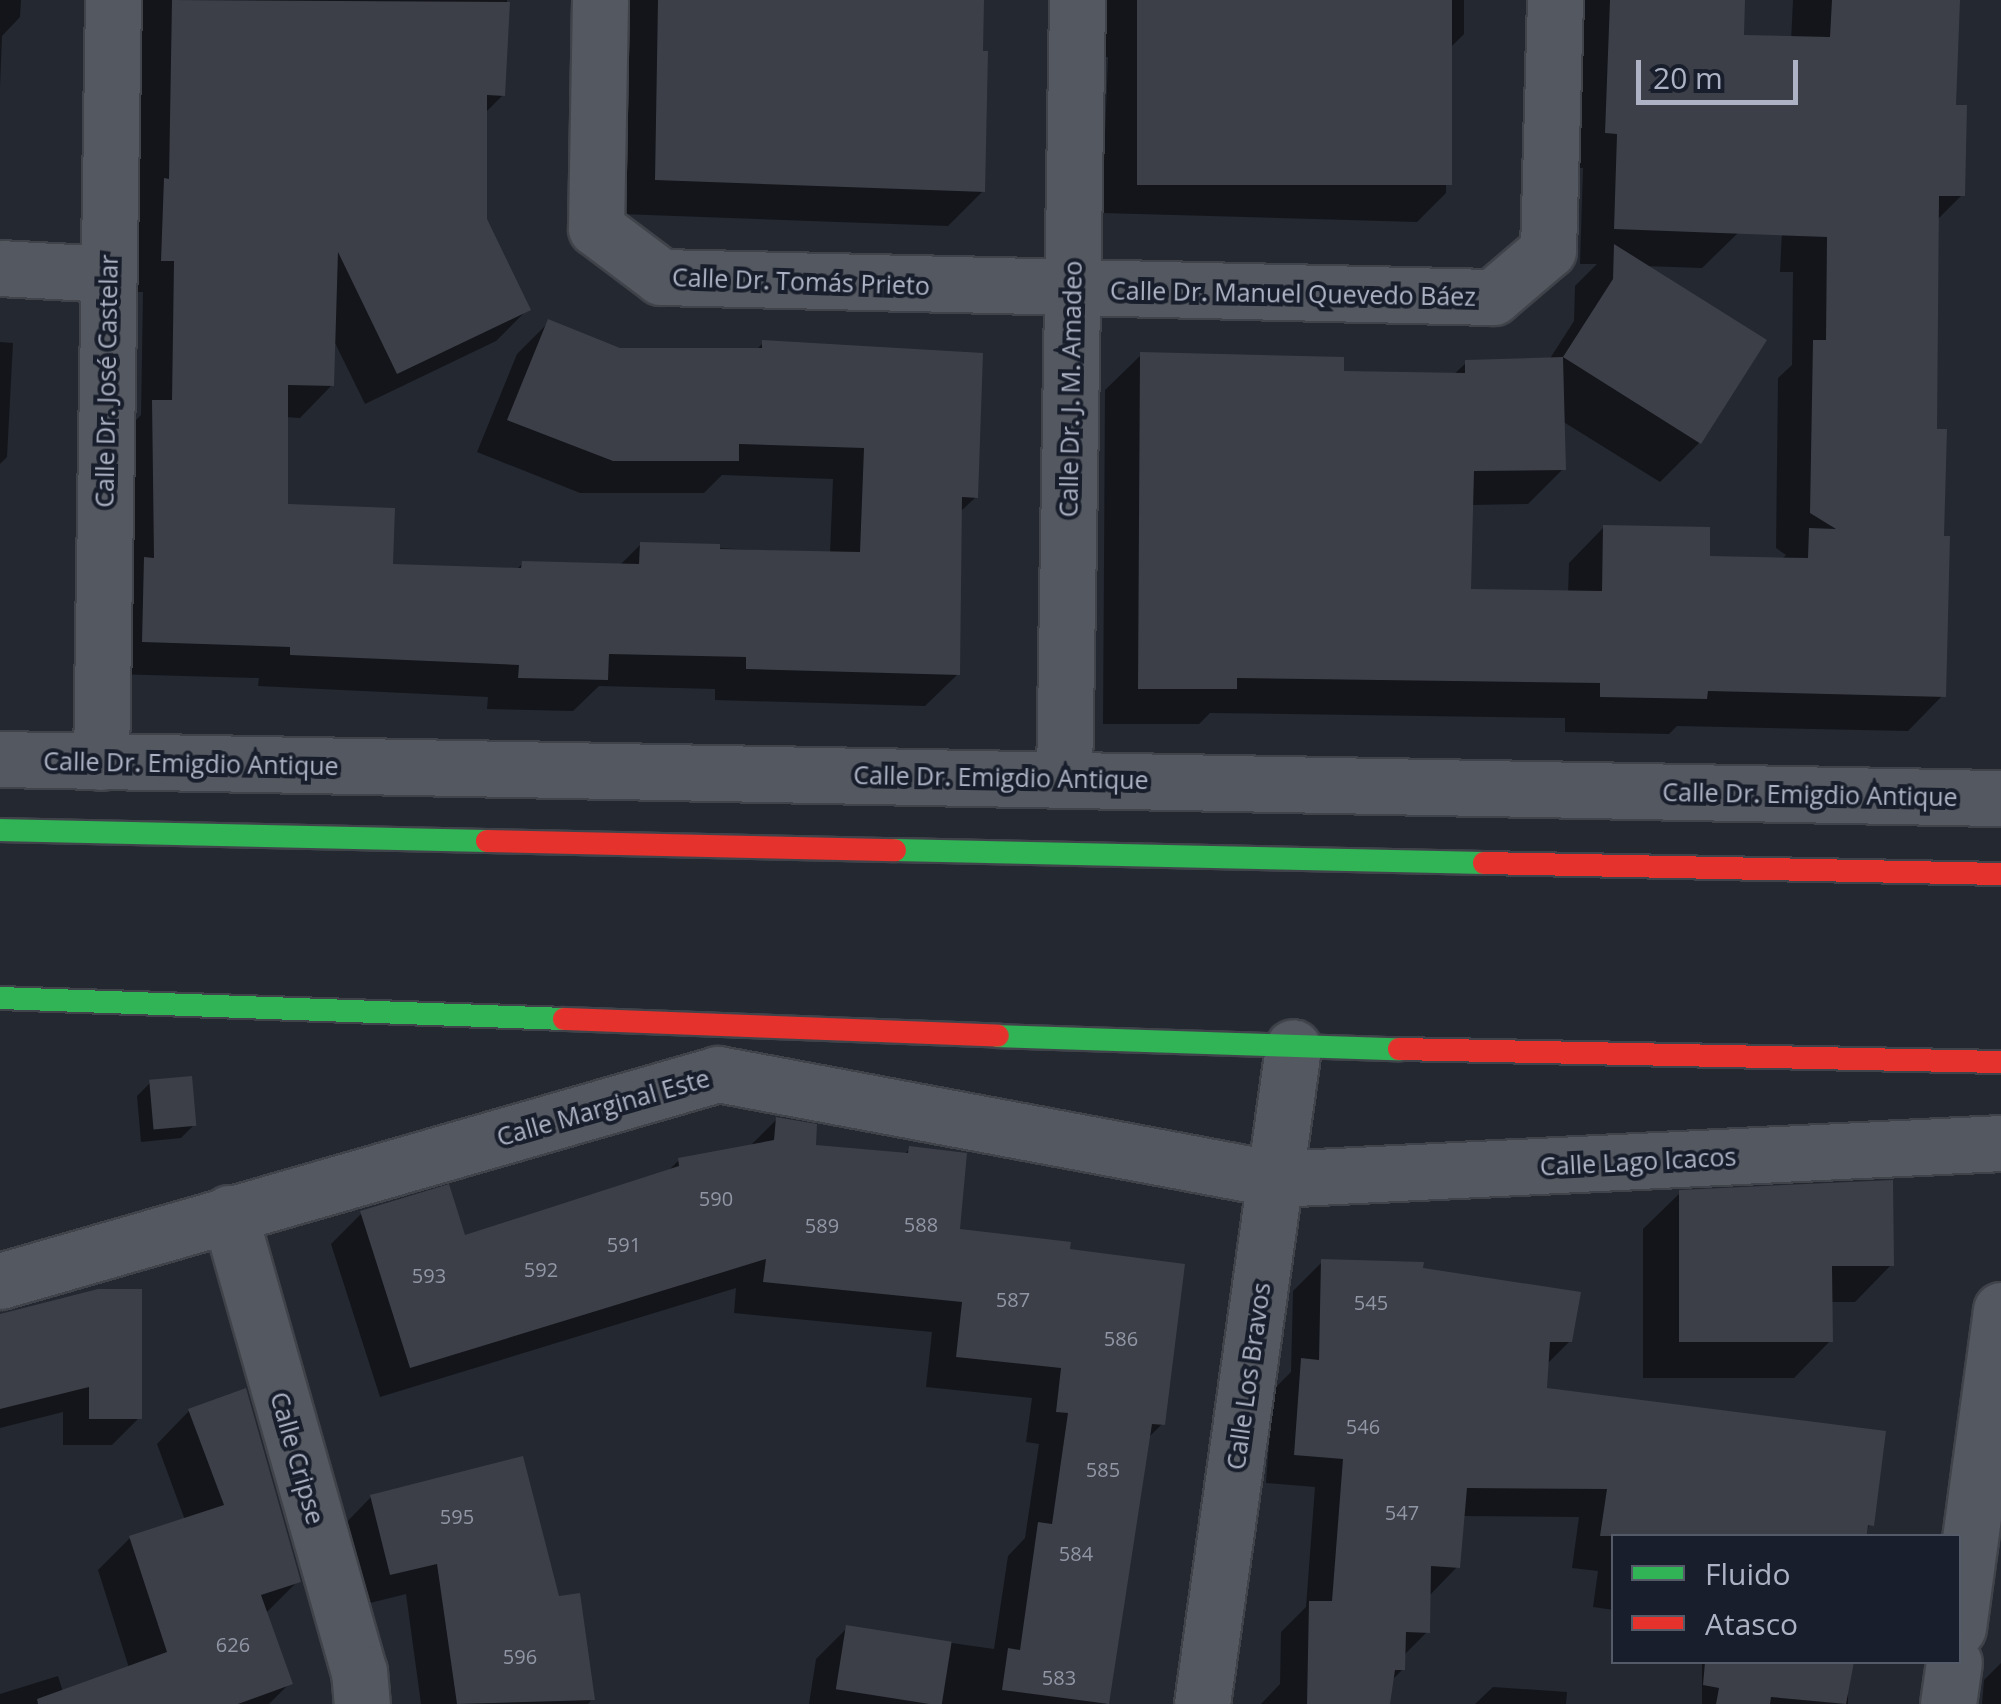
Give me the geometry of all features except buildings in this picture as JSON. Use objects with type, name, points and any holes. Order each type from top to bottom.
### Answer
[{"type":"street","name":"Calle Dr. José Castelar","points":[[100,762],[114,0]]},
{"type":"street","name":"Calle Dr. Tomás Prieto","points":[[600,0],[596,228],[660,277],[1072,290]]},
{"type":"street","name":"Calle Dr. J. M. Amadeo","points":[[1064,778],[1078,0]]},
{"type":"street","name":"Calle Dr. Manuel Quevedo Báez","points":[[1072,290],[1492,297],[1548,250],[1555,0]]},
{"type":"street","points":[[0,268],[108,274]]},
{"type":"street","name":"Calle Dr. Emigdio Antique","points":[[0,759],[2001,798]]},
{"type":"street","points":[[0,830],[2001,874]]},
{"type":"street","points":[[0,998],[1293,1048],[2001,1062]]},
{"type":"street","name":"Calle Los Bravos","points":[[1202,1704],[1293,1048]]},
{"type":"street","name":"Calle Marginal Este","points":[[0,1282],[718,1074],[1276,1180]]},
{"type":"street","name":"Calle Lago Icacos","points":[[1276,1180],[2001,1144]]},
{"type":"street","name":"Calle Cripse","points":[[229,1213],[358,1671],[362,1704]]},
{"type":"street","points":[[1961,1606],[2001,1310]]},
{"type":"street","points":[[1948,1704],[1954,1664]]},
{"type":"traffic: fast","points":[[0,830],[487,841]]},
{"type":"traffic: fast","points":[[895,850],[1484,863]]},
{"type":"traffic: fast","points":[[0,998],[564,1019]]},
{"type":"traffic: fast","points":[[998,1036],[1399,1049]]},
{"type":"traffic: jam","points":[[487,841],[895,850]]},
{"type":"traffic: jam","points":[[1484,863],[2001,874]]},
{"type":"traffic: jam","points":[[564,1019],[998,1036]]},
{"type":"traffic: jam","points":[[1399,1049],[2001,1062]]}]
